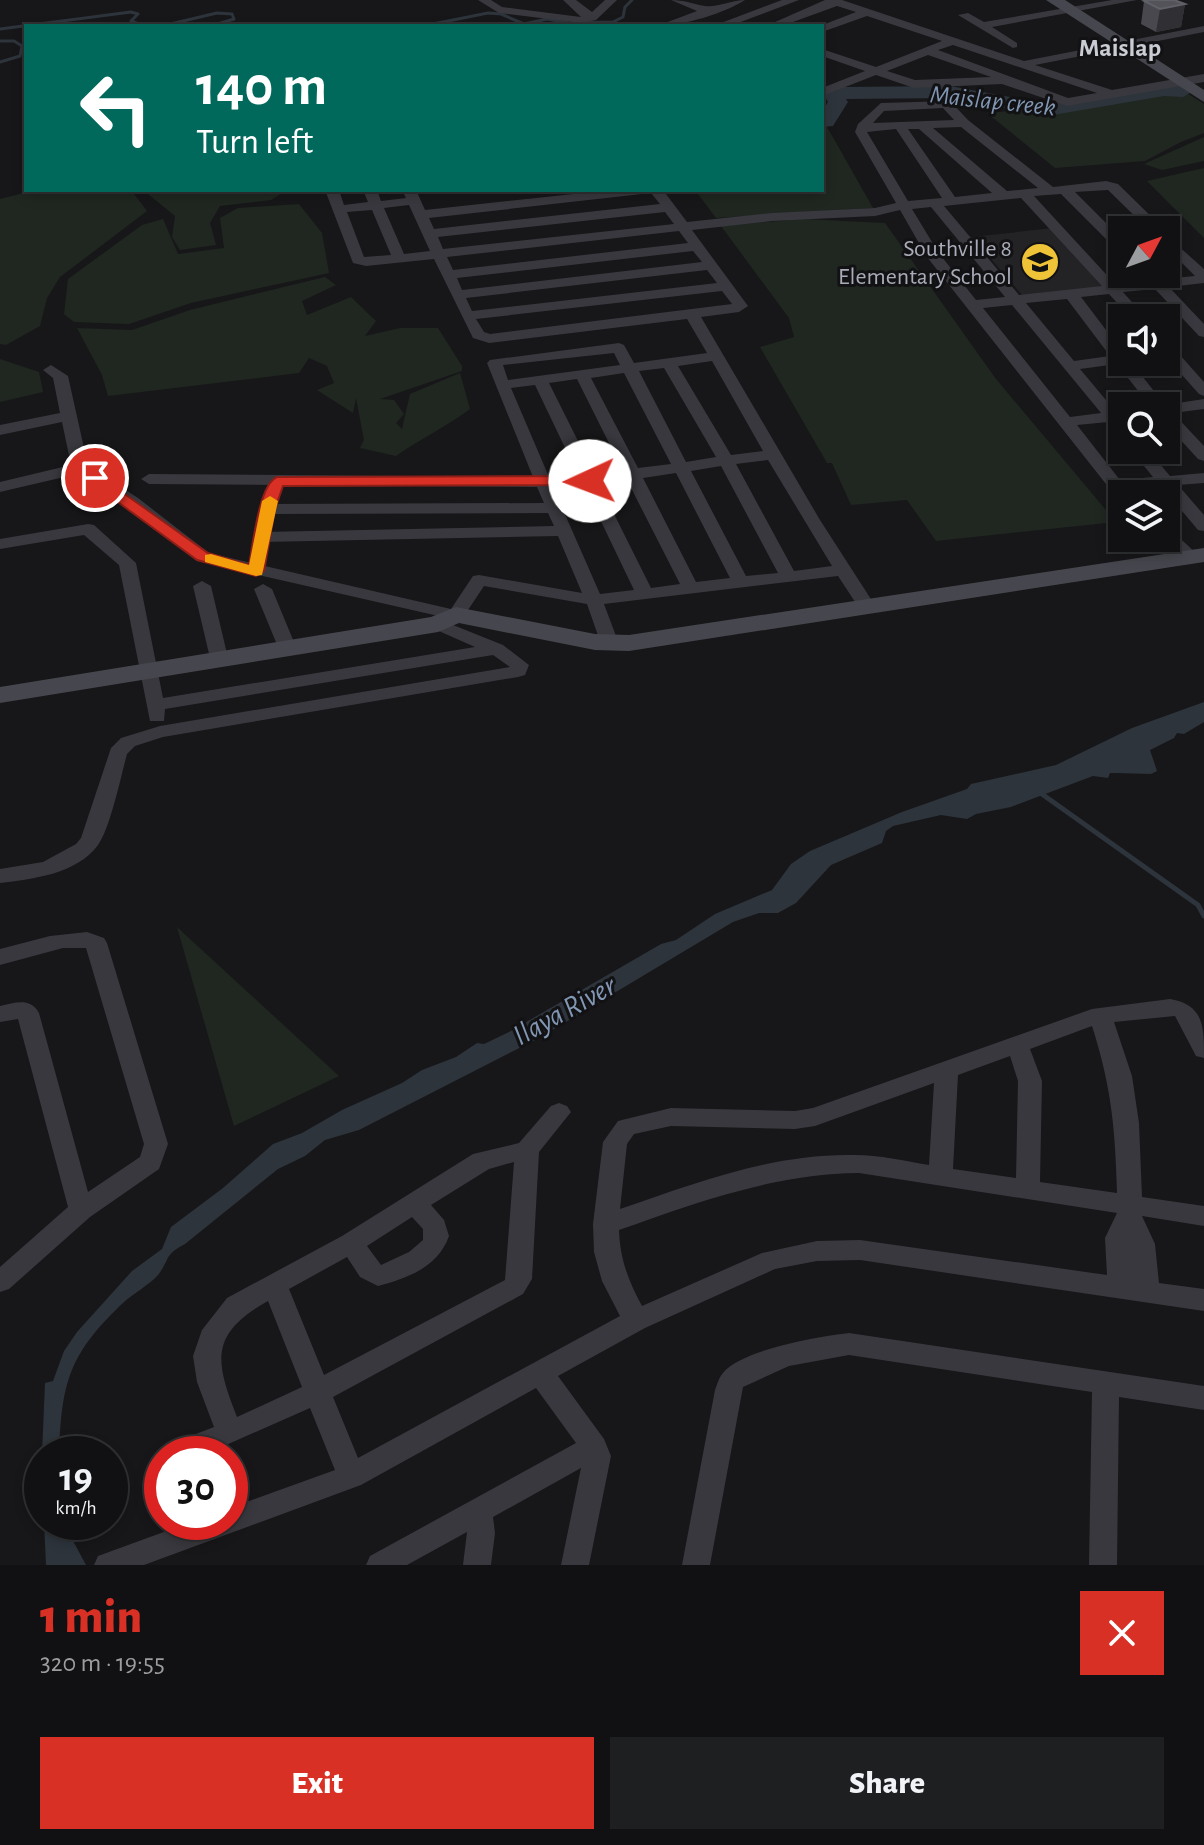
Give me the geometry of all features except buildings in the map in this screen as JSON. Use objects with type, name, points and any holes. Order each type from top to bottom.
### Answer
[{"type":"street","points":[[484,0],[499,10],[549,17],[592,18],[609,1]]},
{"type":"street","points":[[528,0],[549,17]]},
{"type":"street","points":[[569,0],[592,18]]},
{"type":"street","points":[[669,24],[739,0]]},
{"type":"street","points":[[725,24],[793,0]]},
{"type":"street","points":[[1054,0],[1204,97]]},
{"type":"street","points":[[981,26],[1131,0]]},
{"type":"street","points":[[682,1],[743,24]]},
{"type":"street","points":[[777,24],[834,1],[1111,94]]},
{"type":"street","points":[[824,28],[867,12]]},
{"type":"street","points":[[964,15],[1013,45]]},
{"type":"street","points":[[1008,21],[1032,35]]},
{"type":"street","points":[[824,53],[918,85],[994,78],[1023,65],[1204,29]]},
{"type":"street","points":[[1176,35],[1190,41]]},
{"type":"street","points":[[824,91],[952,41]]},
{"type":"street","points":[[1047,42],[1070,55]]},
{"type":"street","points":[[929,51],[994,78],[1067,102],[1204,78]]},
{"type":"street","points":[[905,60],[920,66]]},
{"type":"street","points":[[824,69],[847,61]]},
{"type":"street","points":[[935,71],[965,82]]},
{"type":"street","points":[[1049,190],[964,123],[946,104],[881,107],[862,127],[861,132],[932,254],[1112,480]]},
{"type":"street","points":[[862,127],[964,123]]},
{"type":"street","points":[[900,126],[951,201]]},
{"type":"street","points":[[923,126],[1003,195]]},
{"type":"street","points":[[333,192],[358,260],[439,254],[682,226],[875,212],[902,206],[1106,185],[1113,187],[1143,216]]},
{"type":"street","points":[[1064,189],[1099,243],[1114,290],[1126,304]]},
{"type":"street","points":[[371,192],[399,258]]},
{"type":"street","points":[[421,215],[543,196],[612,192]]},
{"type":"street","points":[[340,209],[377,205],[412,195],[467,316],[478,335],[489,339],[739,308],[741,306],[699,246],[658,192]]},
{"type":"street","points":[[1023,192],[1099,243]]},
{"type":"street","points":[[543,196],[597,301],[612,323]]},
{"type":"street","points":[[935,203],[1014,301],[1108,409]]},
{"type":"street","points":[[430,234],[670,207]]},
{"type":"street","points":[[449,275],[699,246]]},
{"type":"street","points":[[1180,253],[1204,278]]},
{"type":"street","points":[[458,295],[712,265]]},
{"type":"street","points":[[1180,279],[1204,278]]},
{"type":"street","points":[[467,316],[725,286]]},
{"type":"street","points":[[972,305],[1122,288]]},
{"type":"street","points":[[1162,288],[1204,333]]},
{"type":"street","points":[[1071,294],[1108,342]]},
{"type":"street","points":[[692,315],[867,607]]},
{"type":"street","points":[[610,644],[495,363],[619,348],[627,369],[741,583]]},
{"type":"street","points":[[502,385],[717,356]]},
{"type":"street","points":[[1069,366],[1108,362]]},
{"type":"street","points":[[669,363],[789,577]]},
{"type":"street","points":[[1180,366],[1204,391]]},
{"type":"street","points":[[51,370],[60,376],[80,468],[132,502],[203,557],[260,580],[447,620],[610,644],[1197,557]]},
{"type":"street","points":[[582,374],[691,589]]},
{"type":"street","points":[[1135,376],[1147,392]]},
{"type":"street","points":[[540,380],[646,596]]},
{"type":"street","points":[[1180,409],[1204,404]]},
{"type":"street","points":[[0,430],[67,416]]},
{"type":"street","points":[[1064,422],[1108,420]]},
{"type":"street","points":[[1180,428],[1204,456]]},
{"type":"street","points":[[149,479],[590,481],[773,454]]},
{"type":"street","points":[[1151,464],[1164,480]]},
{"type":"street","points":[[0,487],[80,468]]},
{"type":"street","points":[[1178,480],[1204,478]]},
{"type":"street","points":[[277,481],[267,509],[262,537],[260,580],[287,647]]},
{"type":"street","points":[[402,536],[409,481]]},
{"type":"street","points":[[1180,498],[1204,526]]},
{"type":"street","points":[[267,509],[555,508]]},
{"type":"street","points":[[0,544],[88,529],[124,558],[160,732]]},
{"type":"street","points":[[262,537],[563,531]]},
{"type":"street","points":[[1180,545],[1197,557]]},
{"type":"street","points":[[447,620],[479,580],[594,600],[843,570]]},
{"type":"street","points":[[202,586],[219,658]]},
{"type":"street","points":[[0,695],[447,620],[520,665],[518,671],[352,702],[160,732],[128,742],[118,752],[91,840],[83,851],[45,867],[0,876]]},
{"type":"street","points":[[155,705],[496,649]]},
{"type":"street","points":[[343,676],[352,702]]},
{"type":"street","points":[[0,957],[87,937],[96,943],[156,1144],[150,1162],[81,1210],[0,1282]]},
{"type":"street","points":[[636,1320],[615,1281],[607,1252],[606,1224],[615,1142],[626,1127],[671,1117],[734,1116],[795,1120],[815,1117],[1100,1015],[1170,1007],[1182,1009],[1190,1017],[1204,1050]]},
{"type":"street","points":[[0,1014],[19,1010],[28,1013],[81,1210]]},
{"type":"street","points":[[1100,1015],[1120,1076],[1127,1123],[1130,1211],[1142,1244],[1147,1291]]},
{"type":"street","points":[[1017,1044],[1030,1081],[1028,1189]]},
{"type":"street","points":[[940,1178],[947,1068]]},
{"type":"street","points":[[230,1433],[210,1382],[206,1356],[211,1338],[236,1306],[351,1243],[482,1161],[527,1150],[559,1112]]},
{"type":"street","points":[[222,1436],[319,1391],[514,1287],[519,1279],[527,1150]]},
{"type":"street","points":[[606,1224],[749,1176],[821,1163],[859,1164],[1028,1189],[1130,1211],[1204,1216]]},
{"type":"street","points":[[351,1243],[369,1270],[378,1276],[393,1273],[428,1252],[437,1240],[436,1228],[414,1203]]},
{"type":"street","points":[[1120,1286],[1118,1238],[1130,1211]]},
{"type":"street","points":[[248,1514],[351,1476],[395,1455],[539,1371],[636,1320],[771,1260],[817,1251],[860,1250],[1204,1300]]},
{"type":"street","points":[[274,1284],[351,1476]]},
{"type":"street","points":[[696,1565],[728,1390],[733,1379],[744,1372],[815,1348],[849,1344],[1204,1398]]},
{"type":"street","points":[[539,1371],[594,1447],[596,1466],[575,1565]]},
{"type":"street","points":[[1103,1565],[1106,1382]]},
{"type":"street","points":[[380,1565],[594,1447]]},
{"type":"street","points":[[477,1510],[481,1533],[477,1565]]},
{"type":"street","points":[[108,1565],[177,1540]]},
{"type":"shaded area","points":[[1148,92],[1185,92],[1204,104],[1204,133],[1145,161],[1055,168],[987,113],[1080,105]]},
{"type":"shaded area","points":[[824,125],[873,208],[716,218],[696,192],[824,192]]},
{"type":"shaded area","points":[[1204,137],[1204,161],[1162,170],[1144,164]]},
{"type":"shaded area","points":[[1204,168],[1204,238],[1147,181]]},
{"type":"shaded area","points":[[27,192],[133,192],[147,211],[60,277],[47,298],[40,326],[6,345],[0,344],[0,199]]},
{"type":"shaded area","points":[[145,192],[284,192],[271,200],[220,206],[210,223],[216,245],[180,250],[172,237],[175,216]]},
{"type":"shaded area","points":[[299,204],[322,233],[329,273],[191,303],[129,324],[74,322],[64,314],[68,279],[142,225],[163,219],[178,254],[224,248],[220,218],[238,208]]},
{"type":"shaded area","points":[[802,219],[885,223],[996,379],[1108,512],[1108,523],[936,541],[907,500],[851,505],[832,463],[827,463],[760,347],[794,337],[789,318],[721,226]]},
{"type":"shaded area","name":"Southville 8 Elementary School","points":[[1053,228],[1108,287],[1023,296],[972,237]]},
{"type":"shaded area","points":[[325,277],[336,285],[302,301],[307,315],[351,297],[376,321],[365,336],[400,328],[438,328],[462,366],[462,371],[380,399],[394,400],[404,414],[396,423],[402,429],[410,394],[460,373],[470,409],[396,456],[360,448],[364,440],[356,398],[353,413],[317,390],[334,383],[327,366],[309,358],[299,373],[108,396],[102,375],[77,328],[132,330],[190,310]]},
{"type":"shaded area","points":[[0,359],[39,372],[43,392],[0,402]]},
{"type":"shaded area","points":[[177,927],[339,1076],[234,1126]]},
{"type":"water","name":"Ilaya River","points":[[1204,702],[1204,722],[1184,734],[1177,733],[1174,738],[1150,750],[1157,771],[1151,774],[1110,773],[1108,778],[1093,776],[1011,807],[976,814],[967,819],[941,815],[893,826],[886,831],[882,843],[831,865],[796,903],[778,913],[759,913],[733,922],[539,1038],[359,1130],[325,1140],[305,1156],[278,1169],[173,1252],[158,1275],[124,1302],[91,1337],[72,1370],[66,1388],[61,1436],[43,1436],[45,1383],[53,1381],[64,1351],[77,1332],[132,1271],[162,1249],[171,1227],[223,1188],[273,1144],[302,1133],[422,1070],[456,1057],[477,1043],[484,1044],[509,1032],[661,944],[676,940],[715,914],[772,890],[791,864],[810,851],[902,812],[967,789],[971,784],[1056,765],[1132,728]]},
{"type":"water","points":[[45,1540],[73,1540],[86,1565],[46,1565]]},
{"type":"waterway","points":[[524,24],[547,19],[569,23],[613,22],[623,17],[625,7],[632,0]]},
{"type":"waterway","points":[[39,24],[131,12],[138,14],[131,21],[139,24]]},
{"type":"waterway","points":[[170,24],[217,13],[232,14],[234,19],[218,24]]},
{"type":"waterway","points":[[433,24],[488,13],[501,14],[524,24]]},
{"type":"waterway","points":[[0,29],[24,26]]},
{"type":"waterway","points":[[0,41],[14,41],[22,46],[20,56],[0,62]]},
{"type":"waterway","name":"Maislap creek","points":[[826,122],[838,102],[834,95],[842,93],[950,92],[1047,110],[1164,90],[1183,91]]},
{"type":"waterway","points":[[1039,792],[1198,905],[1204,916]]},
{"type":"slow traffic","points":[[211,559],[256,571],[270,501]]},
{"type":"place","name":"Southville 8 Elementary School","points":[[1040,262]]},
{"type":"district","name":"Maislap","points":[[1120,47]]},
{"type":"route","points":[[95,478],[132,502],[203,557],[256,571],[267,509],[277,481],[590,481]]}]
